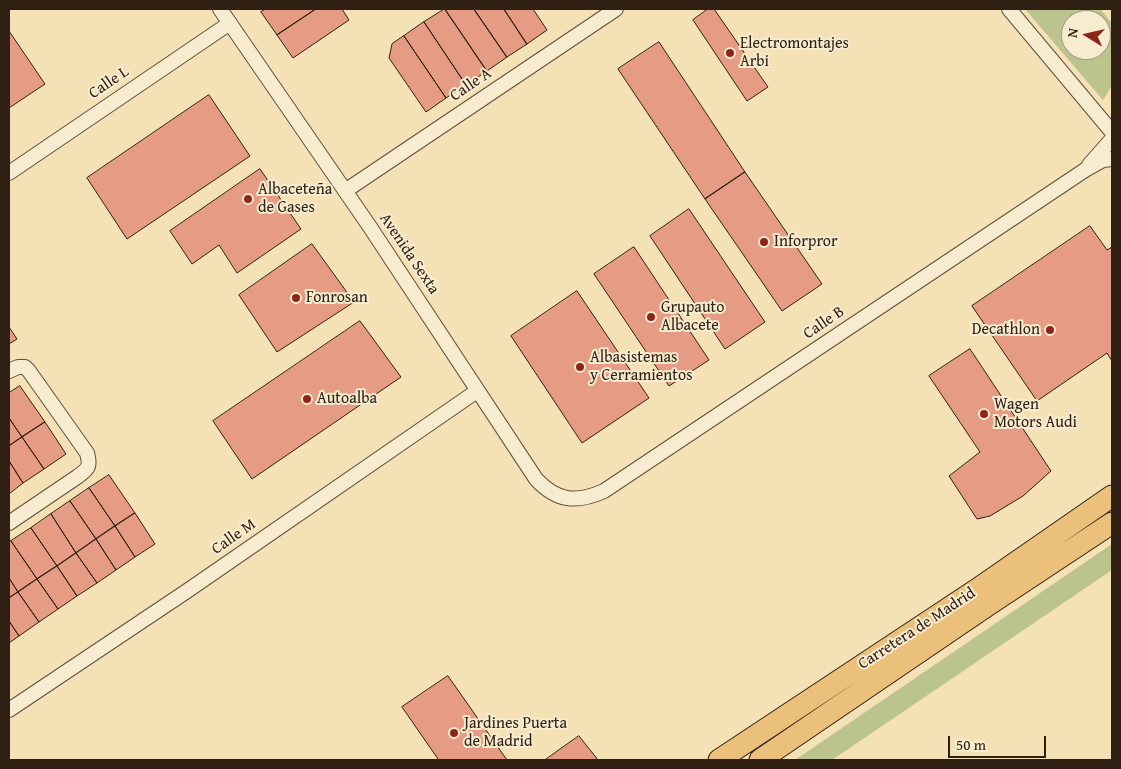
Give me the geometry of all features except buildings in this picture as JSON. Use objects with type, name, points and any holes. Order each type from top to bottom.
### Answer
[{"type":"main road","name":"Carretera de Madrid","points":[[720,760],[979,588],[1112,496]]},
{"type":"main road","name":"Carretera de Madrid","points":[[760,760],[1112,523]]},
{"type":"street","name":"Avenida Sexta","points":[[220,9],[345,190],[536,479],[552,494],[580,500]]},
{"type":"street","name":"Calle A","points":[[345,190],[616,9]]},
{"type":"street","points":[[1009,9],[1112,132]]},
{"type":"street","name":"Calle L","points":[[9,173],[230,24]]},
{"type":"street","name":"Calle B","points":[[1085,170],[1112,139]]},
{"type":"street","name":"Calle B","points":[[580,500],[604,491],[1085,170],[1103,160],[1112,159]]},
{"type":"street","points":[[9,371],[18,367],[24,367],[29,371],[87,452],[90,461],[87,469],[9,523]]},
{"type":"street","name":"Calle M","points":[[9,710],[477,391]]},
{"type":"green space","points":[[1025,9],[1100,9],[1061,10],[1061,51]]},
{"type":"green space","points":[[1111,22],[1112,23],[1112,85],[1103,100],[1069,60],[1111,60]]},
{"type":"green space","points":[[1112,544],[1112,570],[832,760],[795,760]]},
{"type":"place","name":"Electromontajes Arbi","points":[[730,53]]},
{"type":"place","name":"Albaceteña de Gases","points":[[248,199]]},
{"type":"place","name":"Inforpror","points":[[764,242]]},
{"type":"place","name":"Fonrosan","points":[[296,298]]},
{"type":"place","name":"Grupauto Albacete","points":[[651,317]]},
{"type":"place","name":"Decathlon","points":[[1050,330]]},
{"type":"place","name":"Albasistemas y Cerramientos","points":[[580,367]]},
{"type":"place","name":"Autoalba","points":[[307,399]]},
{"type":"place","name":"Wagen Motors Audi","points":[[984,414]]},
{"type":"place","name":"Jardines Puerta de Madrid","points":[[454,733]]}]
